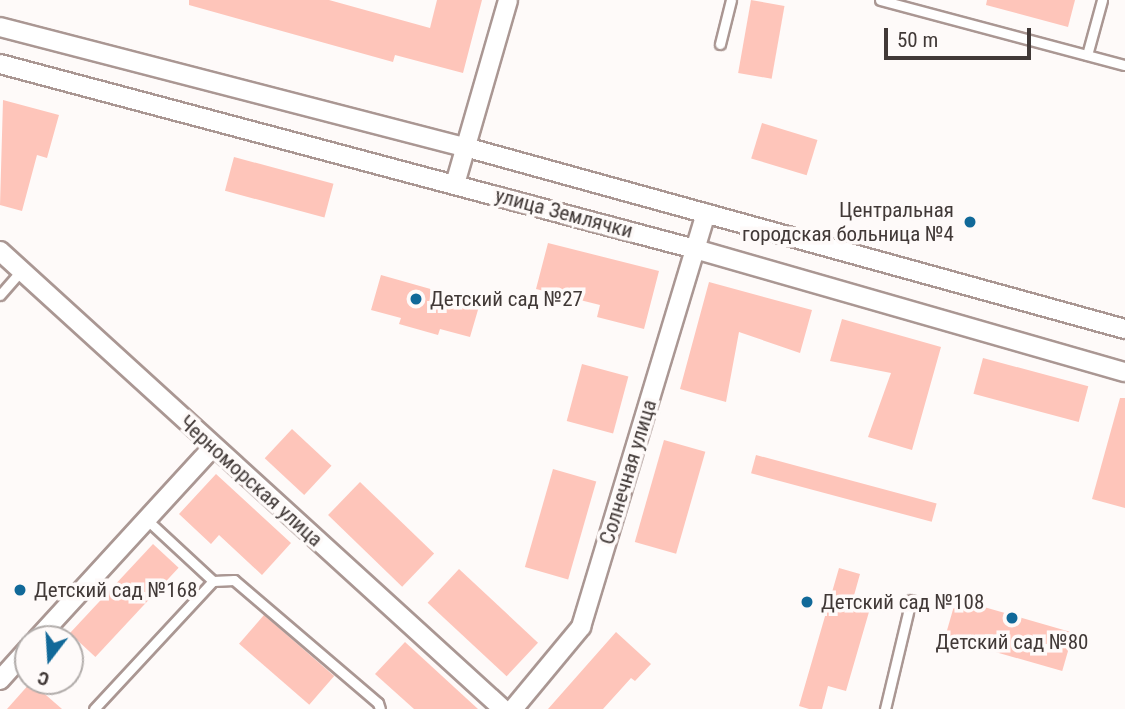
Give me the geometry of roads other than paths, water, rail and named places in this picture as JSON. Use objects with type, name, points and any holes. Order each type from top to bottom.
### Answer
[{"type":"street","points":[[455,184],[508,0]]},
{"type":"street","name":"улица Землячки","points":[[0,27],[465,147],[1125,329]]},
{"type":"street","name":"улица Землячки","points":[[0,64],[695,249],[1125,372]]},
{"type":"street","name":"Солнечная улица","points":[[513,709],[581,627],[706,214]]},
{"type":"street","name":"Черноморская улица","points":[[0,251],[503,709]]},
{"type":"street","points":[[49,625],[213,447]]},
{"type":"street","points":[[0,680],[14,664]]},
{"type":"lane","points":[[720,44],[732,0]]},
{"type":"lane","points":[[880,0],[1125,65]]},
{"type":"lane","points":[[1087,54],[1102,0]]},
{"type":"lane","points":[[0,295],[21,271]]},
{"type":"lane","points":[[145,518],[213,580],[234,580],[378,703],[380,709]]},
{"type":"lane","points":[[94,709],[213,580]]},
{"type":"lane","points":[[885,709],[911,600]]},
{"type":"place","name":"Центральная городская больница №4","points":[[970,222]]},
{"type":"place","name":"Детский сад №27","points":[[416,299]]},
{"type":"place","name":"Детский сад №168","points":[[20,590]]},
{"type":"place","name":"Детский сад №108","points":[[807,602]]},
{"type":"place","name":"Детский сад №80","points":[[1012,618]]}]
